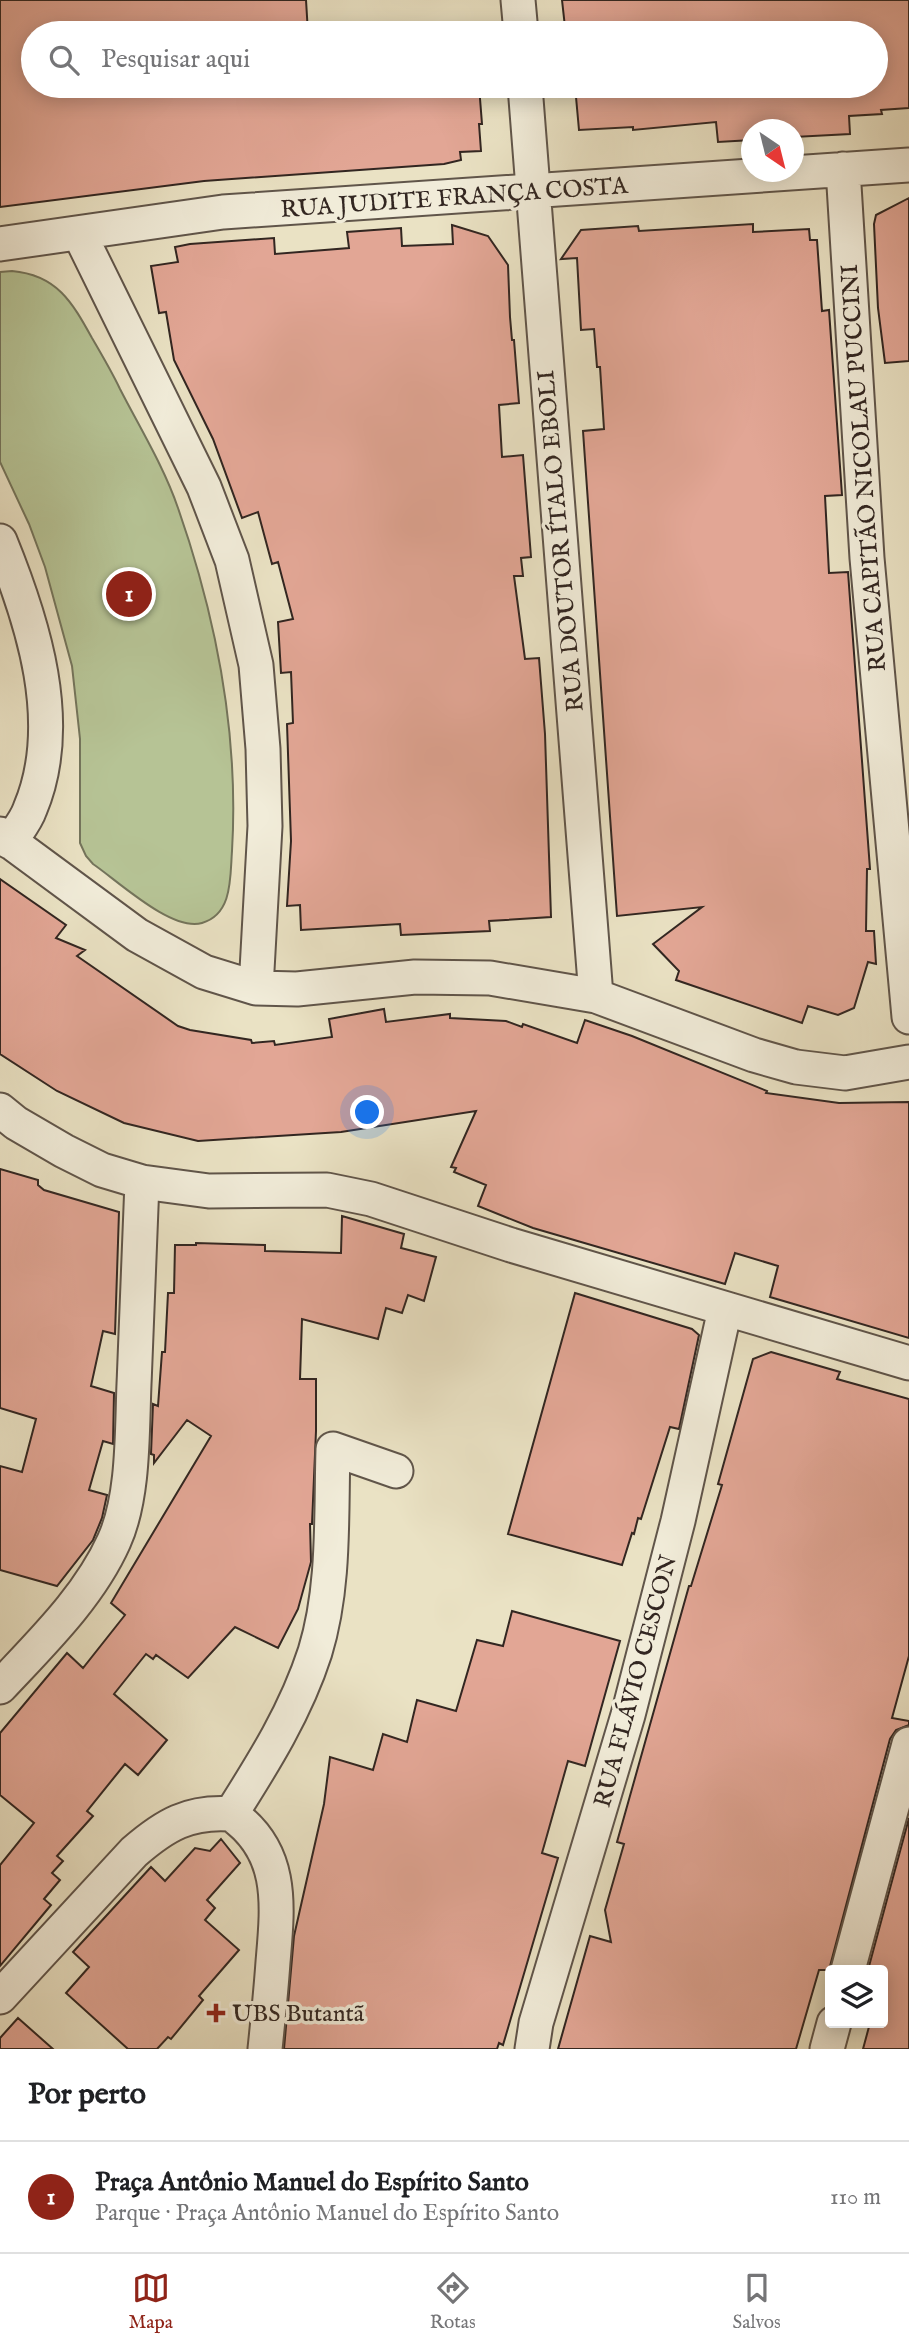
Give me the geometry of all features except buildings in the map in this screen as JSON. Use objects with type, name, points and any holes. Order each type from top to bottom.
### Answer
[{"type":"street","points":[[518,0],[520,21]]},
{"type":"street","name":"RUA DOUTOR ÍTALO EBOLI","points":[[526,98],[596,996]]},
{"type":"street","name":"RUA JUDITE FRANÇA COSTA","points":[[0,244],[223,212],[909,165]]},
{"type":"street","name":"RUA CAPITÃO NICOLAU PUCCINI","points":[[843,169],[867,558],[909,1017]]},
{"type":"street","points":[[79,233],[204,487],[235,573],[256,665],[263,749],[265,826],[256,988]]},
{"type":"street","points":[[0,541],[20,592],[35,644],[44,693],[45,740],[39,780],[30,811],[5,838],[137,935],[204,972],[256,988],[297,989],[415,977],[490,978],[596,996],[754,1055],[796,1067],[845,1073],[909,1062]]},
{"type":"street","points":[[0,1110],[16,1123],[64,1151],[102,1170],[142,1182],[209,1191],[327,1190],[371,1199],[511,1245],[909,1363]]},
{"type":"street","points":[[0,1687],[66,1615],[101,1566],[115,1540],[122,1517],[132,1422],[142,1182]]},
{"type":"street","name":"RUA FLÁVIO CESCON","points":[[531,2049],[536,2023],[634,1689],[678,1521],[725,1309]]},
{"type":"street","points":[[231,1814],[274,1745],[315,1652],[329,1571],[333,1449],[396,1471]]},
{"type":"street","points":[[849,1965],[909,1744]]},
{"type":"street","points":[[0,1997],[134,1852],[156,1833],[185,1819],[208,1812],[231,1814],[247,1825],[258,1838],[274,1875],[278,1906],[265,2049]]},
{"type":"street","points":[[827,2049],[833,2028]]},
{"type":"green space","points":[[12,271],[41,278],[52,284],[70,302],[110,370],[159,463],[192,549],[222,677],[232,764],[231,872],[228,893],[219,912],[202,923],[190,924],[161,913],[93,864],[80,843],[80,739],[72,666],[45,567],[29,524],[0,462],[0,272]]},
{"type":"place","name":"Praça Antônio Manuel do Espírito Santo","points":[[129,594]]},
{"type":"place","name":"UBS Butantã","points":[[216,2013]]}]
